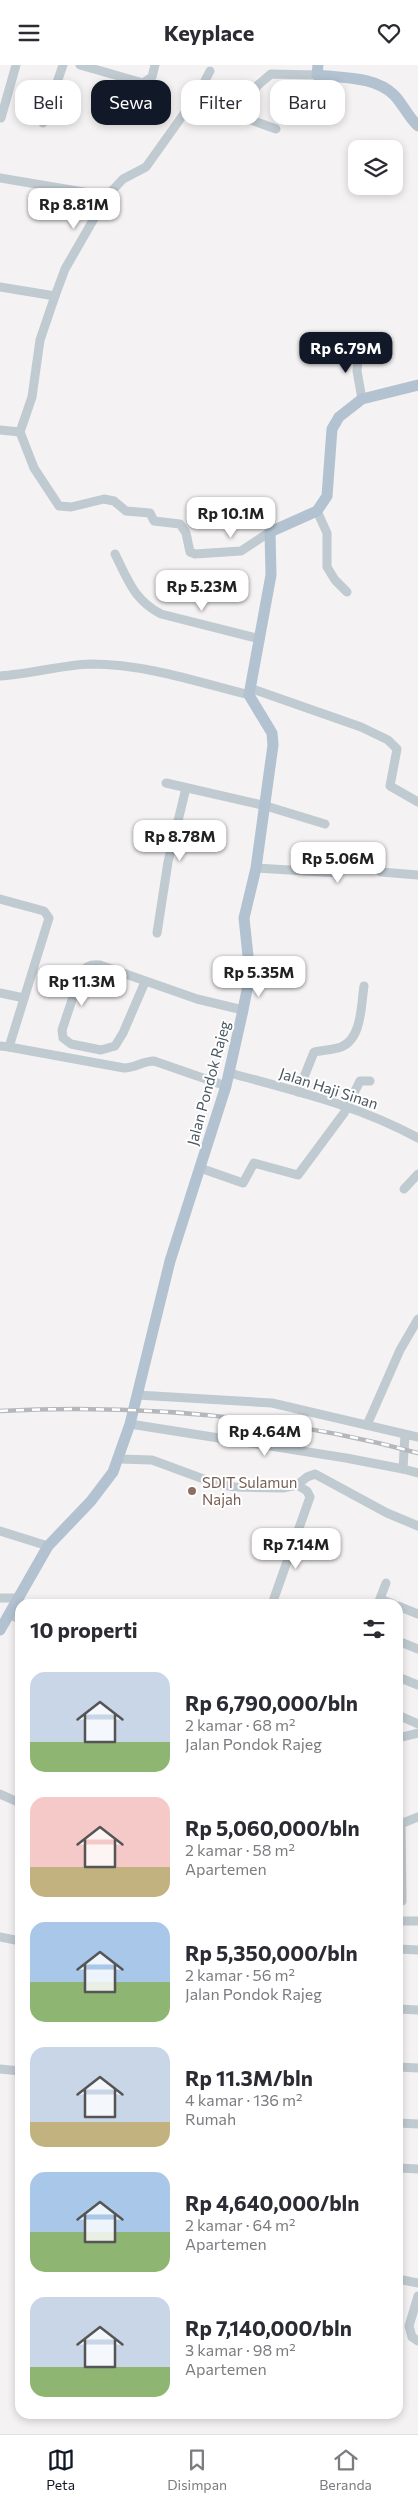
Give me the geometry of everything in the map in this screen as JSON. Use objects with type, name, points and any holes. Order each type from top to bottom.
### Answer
[{"type":"main road","points":[[317,70],[381,85],[396,97],[418,126]]},
{"type":"main road","points":[[249,691],[271,575],[270,532],[317,511],[327,497],[332,429],[339,417],[362,399],[418,385]]},
{"type":"main road","name":"Jalan Pondok Rajeg","points":[[19,1598],[48,1545],[91,1501],[113,1472],[119,1459],[138,1395],[170,1261],[230,1073],[250,975],[244,919],[256,868],[273,745],[272,733],[249,691]]},
{"type":"main road","name":"Jalan Pondok Rajeg","points":[[0,1630],[15,1617]]},
{"type":"street","points":[[1,118],[16,65]]},
{"type":"street","points":[[58,80],[63,65]]},
{"type":"street","points":[[80,65],[107,69],[143,83],[152,77],[155,65]]},
{"type":"street","points":[[260,83],[271,74],[317,70]]},
{"type":"street","points":[[205,80],[210,71]]},
{"type":"street","points":[[181,118],[146,167],[123,179],[108,196],[65,269],[40,340],[32,397],[20,432],[34,469],[59,506],[71,507],[104,499],[114,501],[126,511],[150,513],[154,521],[180,524],[186,533],[190,552],[195,554],[241,551],[270,532]]},
{"type":"street","points":[[260,123],[276,129]]},
{"type":"street","points":[[0,178],[108,196]]},
{"type":"street","points":[[0,287],[55,296]]},
{"type":"street","points":[[359,348],[357,371],[362,399]]},
{"type":"street","points":[[0,431],[20,432]]},
{"type":"street","points":[[317,511],[327,533],[327,567],[335,580],[347,593]]},
{"type":"street","points":[[115,554],[134,593],[150,608],[161,614],[260,639]]},
{"type":"street","points":[[0,676],[89,664],[108,665],[171,675],[249,691],[361,727],[388,740],[396,749],[390,786],[418,802]]},
{"type":"street","points":[[166,783],[266,806],[325,824]]},
{"type":"street","points":[[157,933],[168,862],[186,788]]},
{"type":"street","points":[[256,868],[338,873],[348,863],[371,864],[380,872],[418,875]]},
{"type":"street","points":[[0,899],[44,911],[49,918],[24,999],[4,1046],[124,1068],[131,1068],[147,1061],[154,1061],[226,1086]]},
{"type":"street","points":[[145,982],[123,1033],[114,1045],[102,1050],[71,1044],[63,1038],[62,1030],[80,976],[87,966],[100,965],[145,982],[243,1010]]},
{"type":"street","points":[[298,1092],[314,1052],[341,1048],[350,1042],[358,1027],[364,986]]},
{"type":"street","points":[[0,993],[24,999]]},
{"type":"street","name":"Jalan Haji Sinan","points":[[230,1073],[347,1105],[391,1123],[418,1138]]},
{"type":"street","points":[[200,1168],[244,1183],[254,1163],[298,1175],[347,1105],[360,1081],[370,1081]]},
{"type":"street","points":[[404,1189],[418,1173]]},
{"type":"street","points":[[367,1425],[400,1350],[418,1319]]},
{"type":"street","points":[[138,1395],[272,1403],[418,1437]]},
{"type":"street","points":[[130,1425],[346,1458],[418,1473]]},
{"type":"street","points":[[403,1469],[406,1435]]},
{"type":"street","points":[[119,1459],[152,1461],[217,1484],[235,1487],[283,1488],[297,1485],[307,1477],[315,1474],[387,1513],[418,1526]]},
{"type":"street","points":[[274,1599],[310,1497],[309,1493],[297,1485]]},
{"type":"street","points":[[0,1531],[48,1545]]},
{"type":"street","points":[[380,1599],[386,1583]]},
{"type":"street","points":[[0,1598],[19,1598]]},
{"type":"street","points":[[403,1608],[418,1614]]},
{"type":"street","points":[[403,1643],[418,1649]]},
{"type":"street","points":[[403,1679],[418,1685]]},
{"type":"street","points":[[403,1718],[418,1725]]},
{"type":"street","points":[[403,1737],[418,1733]]},
{"type":"street","points":[[0,1795],[15,1801]]},
{"type":"street","points":[[403,1823],[418,1817]]},
{"type":"street","points":[[403,1921],[418,1921]]},
{"type":"street","points":[[0,1937],[15,1940]]},
{"type":"street","points":[[403,1949],[418,1950]]},
{"type":"street","points":[[403,2009],[418,2010]]},
{"type":"street","points":[[403,2067],[418,2068]]},
{"type":"street","points":[[0,2069],[15,2070]]},
{"type":"street","points":[[403,2123],[418,2124]]},
{"type":"street","points":[[403,2168],[418,2169]]},
{"type":"street","points":[[403,2280],[418,2283]]},
{"type":"street","points":[[418,2296],[409,2327],[412,2337],[418,2341]]},
{"type":"railway","points":[[0,1411],[106,1409],[210,1415],[315,1430],[418,1453]]},
{"type":"place","name":"SDIT Sulamun Najah","points":[[192,1491]]}]
